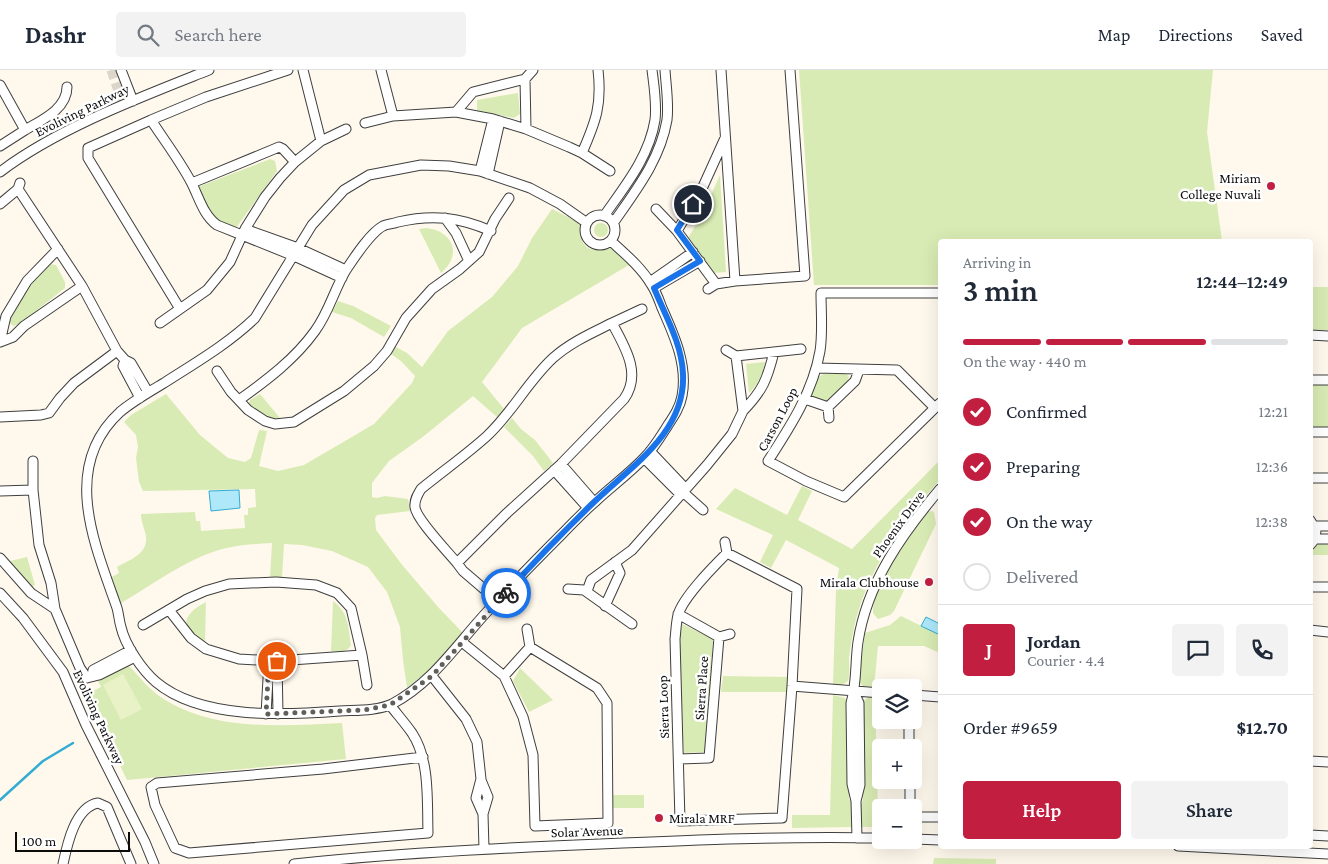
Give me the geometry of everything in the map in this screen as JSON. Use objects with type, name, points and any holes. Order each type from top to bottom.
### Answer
[{"type":"street","points":[[121,70],[133,101]]},
{"type":"street","name":"Evoliving Parkway","points":[[0,172],[25,154],[63,133],[133,101],[209,70]]},
{"type":"street","points":[[180,308],[88,158],[88,148],[206,97],[288,70]]},
{"type":"street","points":[[303,70],[321,141]]},
{"type":"street","points":[[381,70],[393,116]]},
{"type":"street","points":[[456,112],[473,92],[525,79],[533,70]]},
{"type":"street","points":[[582,153],[596,121],[600,89],[598,70]]},
{"type":"street","points":[[604,216],[639,166],[651,137],[655,119],[652,70]]},
{"type":"street","points":[[614,222],[604,216],[595,216],[587,223],[585,232],[589,240],[597,245],[607,244],[611,241],[615,232],[614,222],[650,170],[663,138],[667,118],[665,70]]},
{"type":"street","points":[[721,70],[735,281]]},
{"type":"street","points":[[708,289],[716,284],[735,281],[805,276],[790,70]]},
{"type":"street","points":[[525,79],[526,130]]},
{"type":"street","points":[[0,85],[25,130]]},
{"type":"street","points":[[0,146],[48,117],[62,104],[67,96],[67,87]]},
{"type":"street","points":[[365,123],[393,116],[456,112],[497,120],[582,153],[610,171]]},
{"type":"street","points":[[151,120],[192,183],[198,199],[211,221],[217,225],[296,252],[344,274]]},
{"type":"street","points":[[484,172],[497,120]]},
{"type":"street","points":[[160,323],[207,290],[230,262],[265,197],[295,162],[321,141],[346,129]]},
{"type":"street","points":[[677,230],[701,191],[726,135]]},
{"type":"street","points":[[192,183],[279,147],[295,162]]},
{"type":"street","points":[[587,223],[560,204],[530,188],[484,172],[449,166],[421,165],[370,175],[344,190],[312,225],[254,318],[244,329],[204,358],[148,392],[120,413],[105,429],[91,455],[87,480],[87,502],[94,542],[102,570],[119,613],[121,628],[133,653],[150,677],[167,690],[207,705],[234,711],[278,714],[364,710],[390,705],[432,676],[540,556],[591,505],[647,455],[676,413],[682,396],[684,372],[676,340],[652,285],[634,262],[611,241]]},
{"type":"street","points":[[0,204],[19,186],[82,286],[117,351],[125,360],[131,363],[148,392]]},
{"type":"street","points":[[217,371],[238,400],[264,421],[275,424],[294,422],[344,390],[374,366],[387,351],[406,318],[432,289],[470,261],[479,252],[491,231],[495,219],[509,198]]},
{"type":"street","points":[[656,209],[677,230],[716,284]]},
{"type":"street","points":[[238,400],[275,373],[300,350],[316,331],[328,312],[330,300],[344,274],[364,245],[383,226],[429,216],[476,224],[491,231]]},
{"type":"street","points":[[445,218],[456,233],[470,261]]},
{"type":"street","points":[[58,249],[27,281],[6,316],[0,342],[13,338],[24,326],[82,286]]},
{"type":"street","points":[[652,285],[693,252]]},
{"type":"street","points":[[652,285],[700,261]]},
{"type":"street","name":"Carson Loop","points":[[937,405],[844,502],[768,461],[805,399],[817,368],[820,348],[821,293],[938,293]]},
{"type":"street","points":[[484,589],[463,571],[421,520],[415,510],[415,500],[421,488],[487,436],[512,410],[531,382],[554,358],[574,342],[642,309]]},
{"type":"street","points":[[458,563],[507,513],[557,467],[624,399],[630,390],[633,378],[626,349],[612,324]]},
{"type":"street","points":[[1313,336],[1328,336]]},
{"type":"street","points":[[726,350],[736,356],[801,349]]},
{"type":"street","points":[[0,417],[41,416],[49,414],[74,383],[117,351]]},
{"type":"street","points":[[587,591],[591,580],[632,550],[732,434],[743,411],[759,395],[769,372],[774,352]]},
{"type":"street","points":[[736,356],[743,411]]},
{"type":"street","points":[[125,360],[123,366],[140,398]]},
{"type":"street","points":[[817,368],[897,370],[937,405]]},
{"type":"street","points":[[828,407],[855,380],[860,370]]},
{"type":"street","points":[[1313,380],[1328,380]]},
{"type":"street","points":[[805,399],[828,407]]},
{"type":"street","points":[[828,407],[829,418]]},
{"type":"street","points":[[1313,432],[1328,432]]},
{"type":"street","points":[[647,455],[703,510]]},
{"type":"street","points":[[33,461],[33,490],[39,545],[51,583],[55,609],[80,668],[86,678],[99,675],[133,653]]},
{"type":"street","points":[[557,467],[591,505]]},
{"type":"street","points":[[1313,478],[1328,478]]},
{"type":"street","points":[[0,492],[33,490]]},
{"type":"street","name":"Phoenix Drive","points":[[857,838],[856,801],[860,785],[859,703],[854,691],[858,641],[871,594],[883,566],[907,530],[938,491]]},
{"type":"street","points":[[1313,540],[1316,535],[1313,523],[1328,526]]},
{"type":"street","points":[[1313,542],[1328,539]]},
{"type":"street","points":[[726,542],[727,554],[797,588],[807,586]]},
{"type":"street","name":"Sierra Loop","points":[[727,554],[711,570],[678,614],[675,639],[680,820],[782,818],[797,588]]},
{"type":"street","points":[[0,558],[31,593],[55,609]]},
{"type":"street","points":[[605,606],[620,572],[615,562]]},
{"type":"street","points":[[143,625],[205,591],[229,584],[276,582],[316,585],[337,592],[351,608],[367,685]]},
{"type":"street","points":[[1313,587],[1328,587]]},
{"type":"street","points":[[568,590],[587,591],[632,624]]},
{"type":"street","name":"Evoliving Parkway","points":[[0,593],[24,618],[62,672],[154,864]]},
{"type":"street","points":[[169,610],[190,638],[206,649],[239,659],[273,661],[362,655]]},
{"type":"street","points":[[678,614],[718,637],[730,634]]},
{"type":"street","points":[[462,642],[504,676],[523,717],[533,755],[536,826],[608,823],[607,703],[597,688],[530,647],[527,629]]},
{"type":"street","points":[[1313,630],[1328,632]]},
{"type":"street","name":"Sierra Place","points":[[679,759],[710,758],[718,637]]},
{"type":"street","points":[[504,676],[530,647]]},
{"type":"street","points":[[266,714],[273,661]]},
{"type":"street","points":[[273,661],[278,714]]},
{"type":"street","points":[[432,676],[466,719],[477,742],[481,779],[476,798],[483,814],[484,849]]},
{"type":"street","points":[[792,686],[872,692]]},
{"type":"street","points":[[922,695],[938,697]]},
{"type":"street","points":[[390,705],[413,734],[423,757],[428,833],[189,852],[175,848],[155,805],[151,787],[157,782],[323,769],[423,757]]},
{"type":"street","points":[[1313,761],[1328,762]]},
{"type":"street","points":[[63,864],[71,833],[77,820],[88,807],[98,802],[107,807],[127,863]]},
{"type":"street","points":[[922,817],[938,818]]},
{"type":"street","points":[[1313,835],[1328,836]]},
{"type":"street","name":"Solar Avenue","points":[[294,864],[484,849],[637,842],[872,838]]},
{"type":"street","points":[[922,839],[938,840]]},
{"type":"street","points":[[1234,849],[1328,854]]},
{"type":"green space","points":[[799,70],[1213,70],[1207,132],[1222,239],[938,239],[938,285],[814,285]]},
{"type":"green space","points":[[518,93],[520,114],[514,118],[477,110],[477,100]]},
{"type":"green space","points":[[270,159],[275,161],[277,171],[236,228],[213,221],[198,187]]},
{"type":"green space","points":[[720,175],[726,272],[713,273],[688,238],[703,213]]},
{"type":"green space","points":[[552,209],[582,224],[582,239],[587,247],[597,250],[611,248],[629,265],[522,328],[482,382],[504,409],[497,417],[473,396],[424,436],[389,461],[372,483],[372,497],[385,496],[408,499],[410,511],[377,515],[375,518],[376,530],[403,566],[463,633],[434,666],[407,688],[400,627],[387,592],[368,567],[332,551],[302,545],[284,544],[282,578],[270,578],[272,543],[241,545],[221,549],[191,561],[121,603],[110,578],[119,573],[117,567],[137,556],[144,548],[146,537],[141,514],[195,512],[196,521],[200,521],[201,531],[245,528],[244,515],[248,515],[248,508],[256,507],[255,489],[143,491],[139,482],[136,458],[138,447],[136,435],[124,422],[131,415],[166,394],[200,435],[228,458],[245,462],[251,458],[259,430],[267,431],[259,466],[278,471],[304,465],[374,424],[412,383],[415,376],[402,362],[390,353],[394,346],[407,353],[422,367],[448,331],[492,297],[518,266],[532,238]]},
{"type":"green space","points":[[598,223],[604,223],[608,230],[604,237],[598,237],[594,233],[594,227]]},
{"type":"green space","points":[[426,228],[443,234],[452,245],[452,258],[448,266],[441,273],[419,229]]},
{"type":"green space","points":[[50,264],[56,265],[65,282],[65,288],[19,324],[13,326],[8,321],[9,317],[32,282]]},
{"type":"green space","points":[[1313,287],[1328,287],[1328,330],[1314,330]]},
{"type":"green space","points":[[338,301],[353,306],[391,326],[384,337],[351,318],[332,312]]},
{"type":"green space","points":[[765,362],[760,379],[749,393],[746,364]]},
{"type":"green space","points":[[824,374],[846,374],[849,376],[848,381],[830,402],[812,397],[818,377]]},
{"type":"green space","points":[[1328,383],[1328,429],[1313,429],[1313,385]]},
{"type":"green space","points":[[260,394],[280,418],[269,419],[248,406],[250,400]]},
{"type":"green space","points":[[512,418],[521,429],[535,440],[553,463],[544,471],[533,456],[504,427]]},
{"type":"green space","points":[[938,462],[938,482],[899,531],[876,568],[867,587],[854,628],[849,658],[848,681],[842,685],[833,684],[836,591],[839,568],[786,540],[771,568],[760,562],[773,535],[716,509],[735,488],[787,515],[802,486],[812,491],[798,520],[852,549]]},
{"type":"green space","points":[[927,512],[934,512],[936,524],[894,611],[890,615],[878,619],[873,613],[874,602],[885,575]]},
{"type":"green space","points":[[1317,544],[1328,544],[1328,555],[1313,555],[1313,547]]},
{"type":"green space","points":[[27,557],[35,585],[31,587],[6,562]]},
{"type":"green space","points":[[333,601],[345,615],[348,626],[351,645],[342,651],[331,651]]},
{"type":"green space","points":[[206,602],[205,642],[191,632],[186,622],[192,612]]},
{"type":"green space","points":[[901,616],[938,634],[938,652],[924,646],[878,646],[875,679],[872,679],[872,687],[863,686],[859,682],[859,678],[865,633],[890,625]]},
{"type":"green space","points":[[682,624],[713,639],[706,752],[684,753],[677,671]]},
{"type":"green space","points":[[127,666],[159,696],[180,708],[201,716],[248,724],[342,723],[346,759],[127,780],[85,695],[101,687],[98,681]]},
{"type":"green space","points":[[520,668],[553,700],[529,712],[513,681]]},
{"type":"green space","points":[[123,674],[142,709],[121,720],[103,685]]},
{"type":"green space","points":[[723,676],[788,677],[787,692],[721,692]]},
{"type":"green space","points":[[833,695],[845,698],[848,703],[849,799],[851,802],[852,827],[792,828],[792,815],[830,815]]},
{"type":"green space","points":[[868,697],[872,697],[872,729],[876,729],[876,739],[872,739],[872,789],[877,789],[878,799],[872,799],[872,827],[861,827],[861,805],[863,799],[863,702]]},
{"type":"green space","points":[[613,795],[644,795],[644,808],[613,808]]},
{"type":"green space","points":[[934,858],[996,859],[996,864],[933,864]]},
{"type":"water","points":[[239,490],[240,508],[211,511],[209,491]]},
{"type":"water","points":[[926,617],[938,623],[938,634],[921,626]]},
{"type":"waterway","points":[[0,800],[43,761],[73,743]]},
{"type":"tunnel","points":[[111,70],[123,106]]},
{"type":"way so far","points":[[277,661],[269,661],[266,714],[364,710],[390,705],[432,676],[506,593]]},
{"type":"place","name":"Miriam College Nuvali","points":[[1271,186]]},
{"type":"place","name":"Mirala Clubhouse","points":[[929,582]]},
{"type":"place","name":"Mirala MRF","points":[[659,818]]},
{"type":"route","points":[[506,593],[546,549],[594,502],[644,458],[676,413],[682,396],[684,372],[676,340],[654,288],[700,261],[677,230],[693,204]]}]
